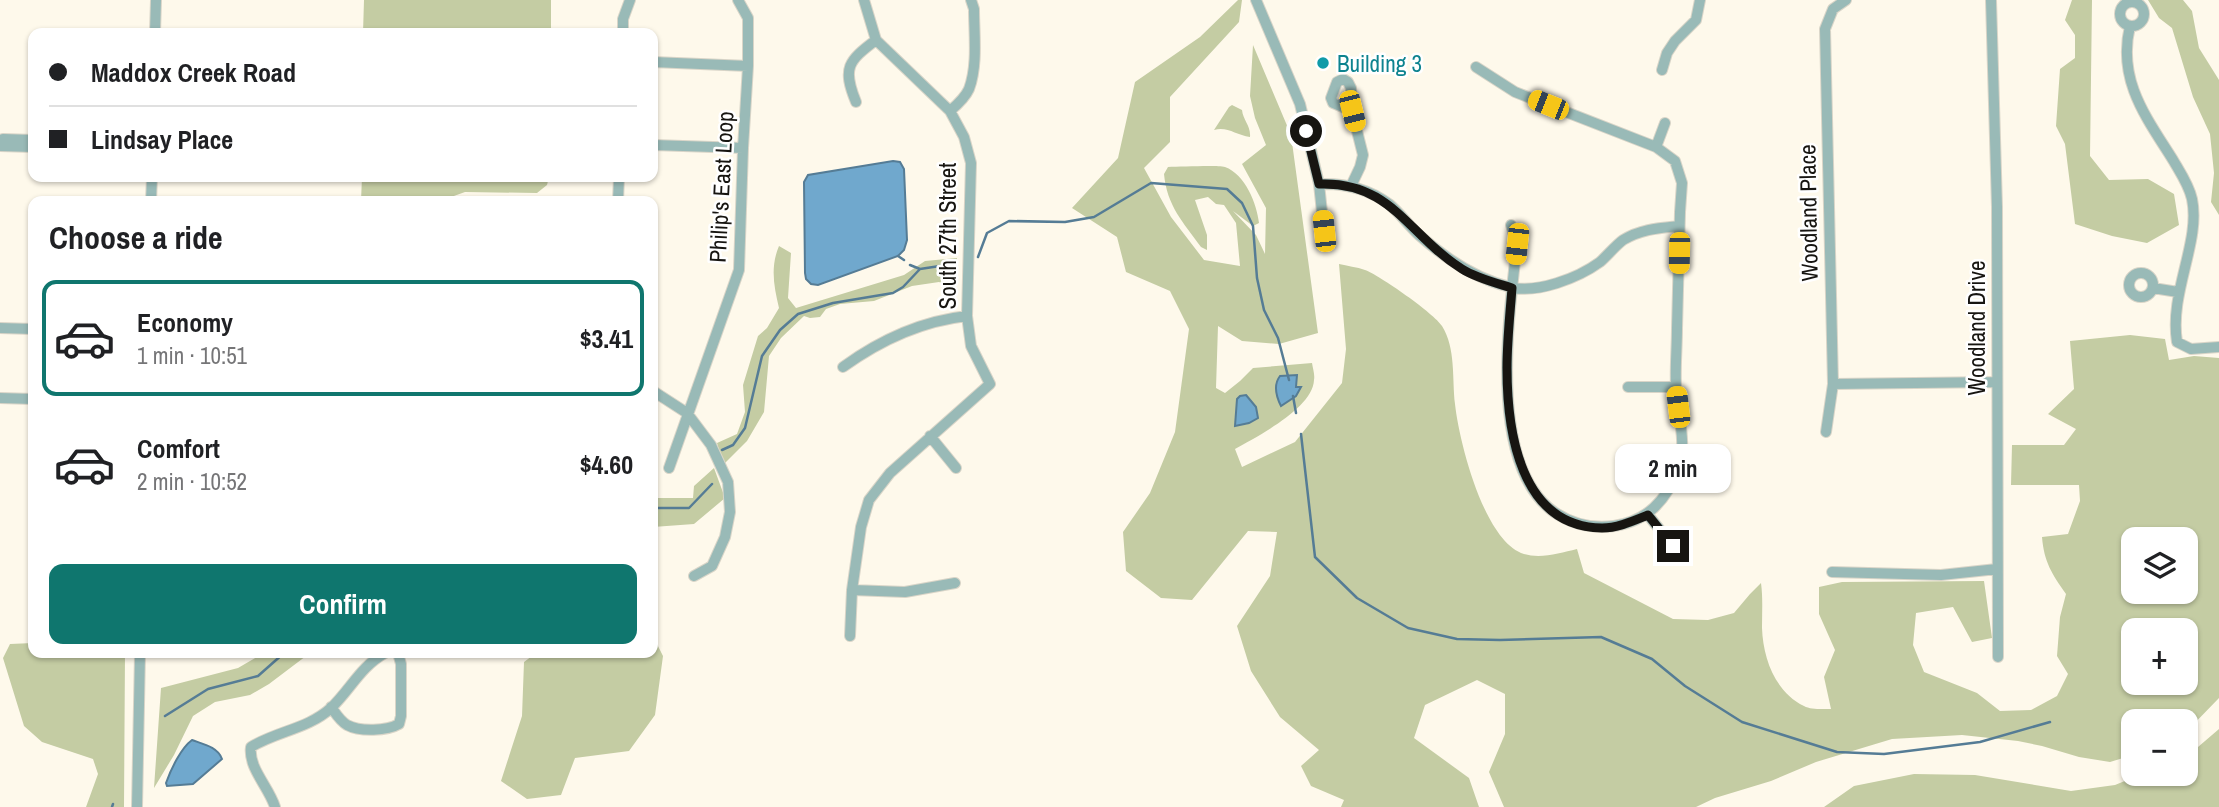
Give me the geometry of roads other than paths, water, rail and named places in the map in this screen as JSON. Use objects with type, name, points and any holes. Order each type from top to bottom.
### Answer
[{"type":"street","points":[[155,28],[156,0]]},
{"type":"street","points":[[623,28],[623,19],[630,0]]},
{"type":"street","name":"Philip's East Loop","points":[[668,468],[739,270],[748,18],[738,0]]},
{"type":"street","name":"South 27th Street","points":[[864,0],[876,40],[950,111],[964,137],[971,163],[967,316],[971,346],[990,384],[930,436]]},
{"type":"street","points":[[950,111],[968,91],[974,67],[974,9],[971,0]]},
{"type":"street","points":[[1256,0],[1300,104],[1319,184],[1324,231]]},
{"type":"street","points":[[1662,70],[1667,53],[1675,41],[1696,20],[1700,0]]},
{"type":"street","name":"Woodland Place","points":[[1826,432],[1833,384],[1825,29],[1833,9],[1846,0]]},
{"type":"street","name":"Woodland Drive","points":[[1991,0],[1997,207],[1998,657]]},
{"type":"street","points":[[2130,26],[2128,70],[2136,100],[2181,172],[2192,198],[2194,215],[2178,292],[2175,326],[2177,342],[2191,349],[2219,347]]},
{"type":"street","points":[[856,102],[849,83],[850,67],[856,55],[876,40]]},
{"type":"street","points":[[658,62],[748,66]]},
{"type":"street","points":[[1476,67],[1515,92],[1656,148],[1675,161],[1682,183],[1676,387],[1683,448],[1679,468],[1670,487],[1648,515],[1624,524],[1602,528],[1582,525],[1565,520],[1533,492],[1521,466],[1513,438],[1509,402],[1507,368],[1517,244],[1511,225]]},
{"type":"street","points":[[1351,186],[1363,155],[1352,111]]},
{"type":"street","points":[[1656,148],[1665,123]]},
{"type":"street","points":[[0,143],[3,139],[28,139]]},
{"type":"street","points":[[0,143],[28,146]]},
{"type":"street","points":[[658,145],[743,148]]},
{"type":"street","points":[[1319,184],[1351,186],[1368,192],[1389,204],[1418,234],[1463,270],[1512,288],[1546,286],[1581,275],[1622,241],[1647,229],[1679,226]]},
{"type":"street","points":[[2153,288],[2178,292]]},
{"type":"street","points":[[843,367],[866,350],[934,321],[967,316]]},
{"type":"street","points":[[0,328],[28,329]]},
{"type":"street","points":[[1833,384],[1997,382]]},
{"type":"street","points":[[1628,387],[1676,387]]},
{"type":"street","points":[[658,394],[687,412],[711,445],[728,482],[730,512],[724,537],[712,566],[694,576]]},
{"type":"street","points":[[0,398],[28,399]]},
{"type":"street","points":[[850,636],[852,590],[861,527],[869,500],[890,473],[930,436],[956,468]]},
{"type":"street","points":[[1648,515],[1673,546],[1686,557]]},
{"type":"street","points":[[1832,572],[1941,575],[1997,569]]},
{"type":"street","points":[[852,590],[905,592],[955,583]]},
{"type":"street","points":[[137,807],[140,658]]},
{"type":"street","points":[[275,807],[253,764],[251,747],[301,727],[331,707],[357,675],[377,658]]},
{"type":"street","points":[[331,707],[348,726],[383,729],[399,724],[399,658]]},
{"type":"water","points":[[900,162],[904,169],[907,240],[904,250],[898,256],[818,285],[811,284],[805,273],[804,182],[808,175]]},
{"type":"water","points":[[1297,375],[1296,387],[1301,387],[1296,396],[1281,406],[1276,391],[1278,379],[1280,376]]},
{"type":"water","points":[[1246,395],[1256,407],[1258,418],[1235,426],[1237,399]]},
{"type":"water","points":[[192,740],[214,749],[222,759],[193,784],[167,786],[177,759]]},
{"type":"waterway","points":[[978,257],[987,233],[1009,221],[1065,222],[1094,217],[1151,183],[1227,189],[1242,203],[1253,226],[1257,278],[1264,310],[1278,338],[1289,380]]},
{"type":"waterway","points":[[898,256],[904,260]]},
{"type":"waterway","points":[[722,450],[733,445],[745,428],[762,356],[780,330],[798,314],[833,303],[893,293],[903,287],[920,269],[953,264]]},
{"type":"waterway","points":[[910,265],[920,269]]},
{"type":"waterway","points":[[1293,396],[1296,413]]},
{"type":"waterway","points":[[1301,434],[1315,557],[1357,598],[1408,628],[1457,639],[1601,637],[1652,659],[1685,686],[1742,722],[1837,752],[1884,754],[1980,742],[2050,722]]},
{"type":"waterway","points":[[658,508],[689,508],[712,484]]},
{"type":"waterway","points":[[165,716],[208,689],[258,676],[278,658]]},
{"type":"place","name":"Building 3","points":[[1323,63]]}]
